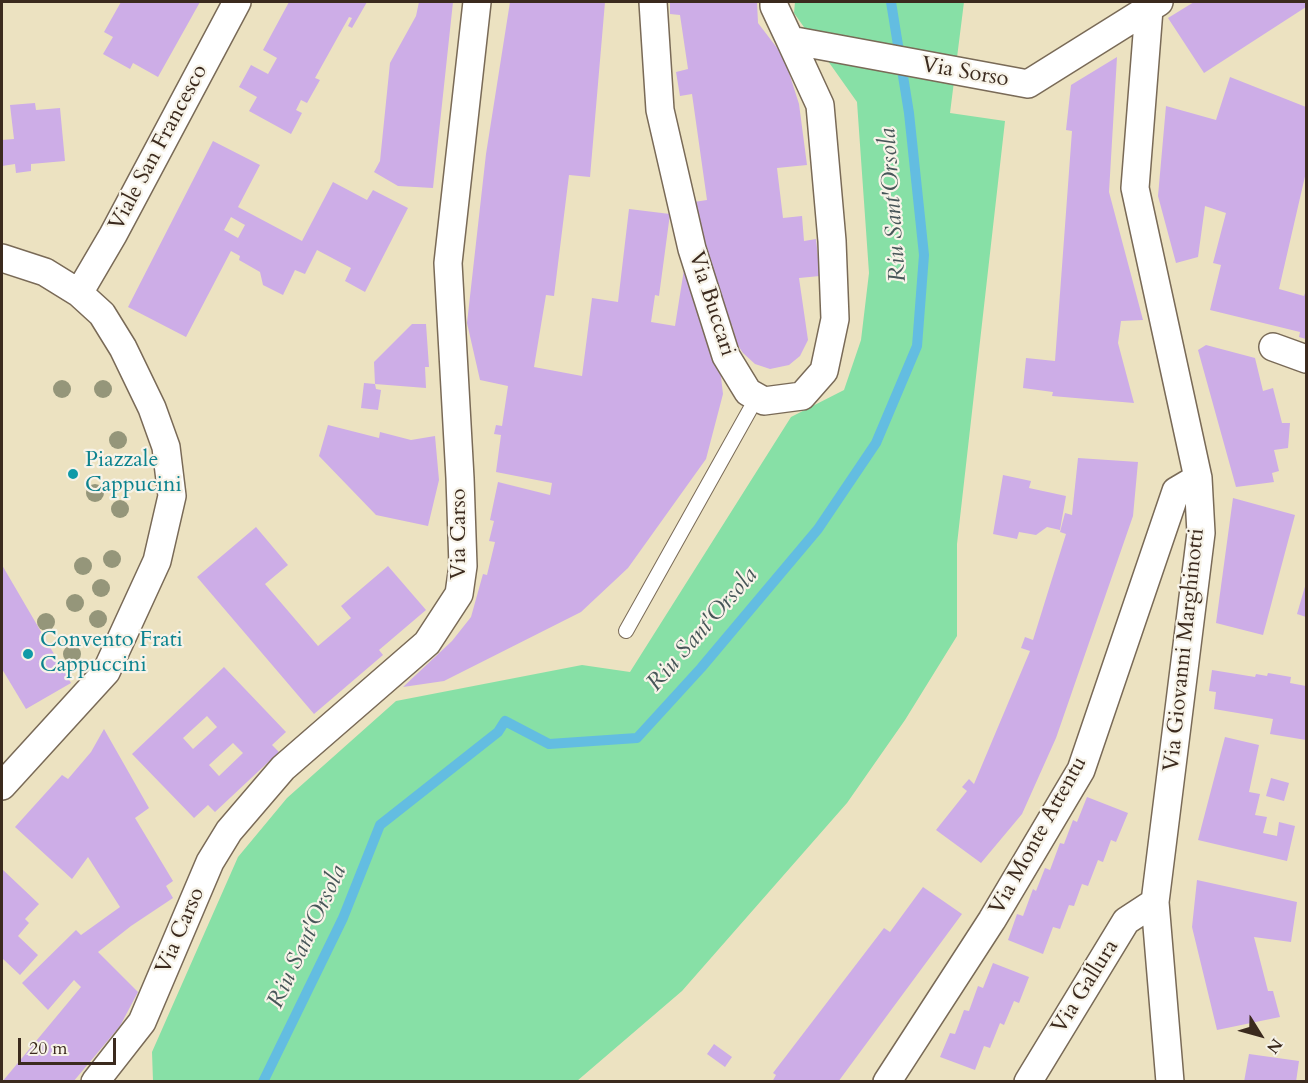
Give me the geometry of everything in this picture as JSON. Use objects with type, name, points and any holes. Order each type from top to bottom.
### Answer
[{"type":"street","name":"Viale San Francesco","points":[[79,293],[113,235],[237,2]]},
{"type":"street","name":"Via Carso","points":[[95,1082],[142,1022],[210,861],[229,831],[283,768],[427,643],[459,594],[463,566],[448,263],[477,2]]},
{"type":"street","name":"Via Buccari","points":[[653,2],[660,110],[692,249],[726,356],[748,392],[756,397]]},
{"type":"street","points":[[756,397],[764,401],[802,396],[824,371],[835,319],[832,241],[820,105],[774,2]]},
{"type":"street","name":"Via Sorso","points":[[790,40],[1028,84],[1154,4]]},
{"type":"street","name":"Via Giovanni Marghinotti","points":[[1154,4],[1135,188],[1198,478],[1201,533],[1155,902],[1170,1082]]},
{"type":"street","points":[[2,258],[45,272],[79,293],[102,314],[123,348],[152,408],[166,447],[172,496],[157,561],[106,672],[2,786]]},
{"type":"street","points":[[1273,347],[1306,359]]},
{"type":"street","name":"Via Monte Attentu","points":[[887,1082],[992,920],[1080,770],[1176,491],[1198,478]]},
{"type":"street","name":"Via Gallura","points":[[1028,1082],[1126,921],[1155,902]]},
{"type":"lane","points":[[626,631],[756,397]]},
{"type":"green space","points":[[795,2],[964,2],[950,113],[1005,121],[957,544],[957,636],[905,720],[847,803],[682,991],[577,1081],[153,1081],[152,1052],[238,857],[287,798],[396,701],[582,665],[630,672],[791,417],[844,390],[861,340],[869,273],[857,102],[794,13]]},
{"type":"building","points":[[121,2],[200,2],[158,77],[133,63],[130,69],[103,54],[113,37],[104,32]]},
{"type":"building","points":[[289,2],[367,2],[352,28],[348,26],[352,18],[349,17],[315,78],[320,80],[307,103],[301,100],[296,110],[302,113],[291,134],[249,111],[257,97],[239,87],[251,65],[268,74],[277,58],[263,50]]},
{"type":"building","points":[[419,2],[453,2],[433,188],[398,186],[374,172],[380,161],[390,63],[416,16]]},
{"type":"building","points":[[510,2],[605,2],[590,177],[569,175],[554,296],[546,295],[534,367],[582,376],[592,298],[618,302],[629,209],[670,214],[659,296],[655,295],[651,322],[675,326],[686,257],[717,343],[723,394],[706,459],[628,568],[581,612],[444,681],[403,687],[452,641],[471,617],[483,574],[487,575],[495,542],[489,541],[494,521],[490,520],[498,482],[550,495],[552,483],[496,472],[501,435],[494,434],[496,425],[502,426],[508,386],[480,380],[467,323],[486,154]]},
{"type":"building","points":[[670,2],[757,2],[758,23],[784,57],[799,104],[807,165],[777,168],[783,218],[802,216],[804,241],[816,239],[820,276],[799,278],[808,340],[800,356],[789,365],[770,369],[755,364],[737,344],[732,325],[724,327],[694,202],[707,200],[692,94],[680,96],[676,72],[688,69],[680,15],[670,14]]},
{"type":"building","points":[[1194,2],[1306,2],[1306,7],[1204,73],[1168,18]]},
{"type":"building","points":[[1117,57],[1109,192],[1143,320],[1121,321],[1118,343],[1134,403],[1052,396],[1053,392],[1023,388],[1026,358],[1055,361],[1072,131],[1066,130],[1071,85]]},
{"type":"building","points":[[1230,77],[1306,107],[1306,172],[1279,289],[1304,296],[1306,290],[1306,339],[1299,337],[1300,332],[1210,310],[1221,265],[1213,263],[1226,213],[1205,206],[1198,257],[1176,263],[1158,196],[1166,106],[1216,120]]},
{"type":"building","points":[[35,103],[36,110],[60,108],[65,161],[31,164],[31,171],[16,173],[15,164],[2,166],[2,140],[14,139],[10,105]]},
{"type":"building","points":[[213,141],[260,165],[238,207],[302,241],[333,182],[367,200],[373,190],[408,208],[365,292],[345,281],[351,268],[317,250],[305,274],[295,270],[283,295],[263,285],[260,272],[239,260],[240,256],[231,251],[186,337],[128,307]],"holes":[[[231,217],[245,225],[238,238],[224,230]]]},
{"type":"building","points":[[412,324],[426,324],[429,367],[425,367],[426,388],[375,384],[374,362]]},
{"type":"building","points":[[1206,345],[1255,358],[1263,391],[1273,388],[1282,423],[1290,423],[1288,448],[1274,450],[1279,471],[1272,473],[1274,482],[1236,487],[1198,350]]},
{"type":"building","points":[[364,383],[375,384],[376,389],[381,390],[378,410],[361,408]]},
{"type":"building","points":[[328,425],[379,438],[380,432],[411,440],[435,436],[439,480],[428,526],[376,515],[319,456]]},
{"type":"building","points":[[1078,458],[1138,462],[1133,516],[1056,738],[1022,814],[981,863],[936,830],[967,791],[962,787],[969,779],[974,784],[1030,651],[1021,648],[1025,637],[1033,640],[1066,534],[1060,532],[1065,513],[1072,515]]},
{"type":"building","points":[[1003,475],[1031,481],[1029,488],[1066,496],[1060,530],[1047,527],[1036,535],[1019,532],[1017,539],[993,534]]},
{"type":"building","points":[[1233,498],[1295,515],[1263,635],[1216,623]]},
{"type":"building","points":[[256,527],[288,565],[265,584],[318,646],[351,618],[341,606],[388,566],[426,610],[379,650],[383,655],[314,714],[197,577]]},
{"type":"building","name":"Convento Frati Cappuccini","points":[[2,565],[71,683],[26,709],[2,669]]},
{"type":"building","points":[[1306,583],[1306,617],[1297,614]]},
{"type":"building","points":[[224,667],[286,732],[272,745],[279,752],[215,812],[208,805],[194,818],[132,754]],"holes":[[[207,716],[217,727],[193,749],[183,738]],[[233,743],[243,753],[219,776],[209,765]]]},
{"type":"building","points":[[1212,670],[1255,677],[1256,674],[1267,676],[1268,673],[1291,677],[1290,683],[1306,686],[1306,740],[1270,734],[1273,719],[1214,709],[1216,692],[1209,691]]},
{"type":"building","points":[[104,729],[149,808],[135,818],[173,881],[166,886],[173,898],[131,926],[98,952],[138,992],[120,1026],[73,1082],[2,1082],[81,987],[74,980],[48,1010],[22,983],[76,930],[81,935],[120,907],[88,857],[72,879],[15,827],[62,775],[68,779],[91,752]]},
{"type":"building","points":[[1225,737],[1259,745],[1249,792],[1260,794],[1255,815],[1267,817],[1263,833],[1277,836],[1279,822],[1295,826],[1287,861],[1198,840]]},
{"type":"building","points":[[1271,778],[1289,783],[1284,801],[1266,796]]},
{"type":"building","points":[[1087,797],[1128,813],[1116,842],[1111,840],[1103,862],[1098,860],[1088,886],[1082,884],[1074,906],[1069,905],[1060,929],[1053,927],[1043,954],[1008,940],[1017,914],[1023,916],[1033,889],[1036,891],[1045,868],[1050,870],[1060,843],[1064,844],[1073,820],[1077,822]]},
{"type":"building","points":[[2,869],[39,904],[25,919],[29,923],[18,936],[38,955],[20,975],[2,958]]},
{"type":"building","points":[[1197,880],[1297,902],[1291,942],[1254,937],[1268,991],[1273,991],[1280,1017],[1217,1030],[1192,927]]},
{"type":"building","points":[[923,887],[962,914],[838,1082],[772,1082],[776,1075],[773,1073],[884,928],[890,932]]},
{"type":"building","points":[[993,963],[1029,977],[1019,1003],[1014,1001],[1004,1025],[1000,1023],[990,1048],[984,1046],[975,1070],[940,1057],[950,1033],[955,1034],[964,1010],[969,1011],[978,986],[983,988]]},
{"type":"building","points":[[714,1044],[732,1057],[725,1067],[707,1054]]},
{"type":"building","points":[[1249,1054],[1299,1061],[1296,1082],[1244,1082]]},
{"type":"waterway","name":"Riu Sant'Orsola","points":[[263,1082],[343,918],[380,825],[498,732],[505,721],[549,744],[637,738],[701,668],[818,529],[876,443],[917,346],[924,255],[909,113],[891,2]]},
{"type":"place","name":"Piazzale Cappucini","points":[[73,474]]},
{"type":"place","name":"Convento Frati Cappuccini","points":[[28,654]]}]
